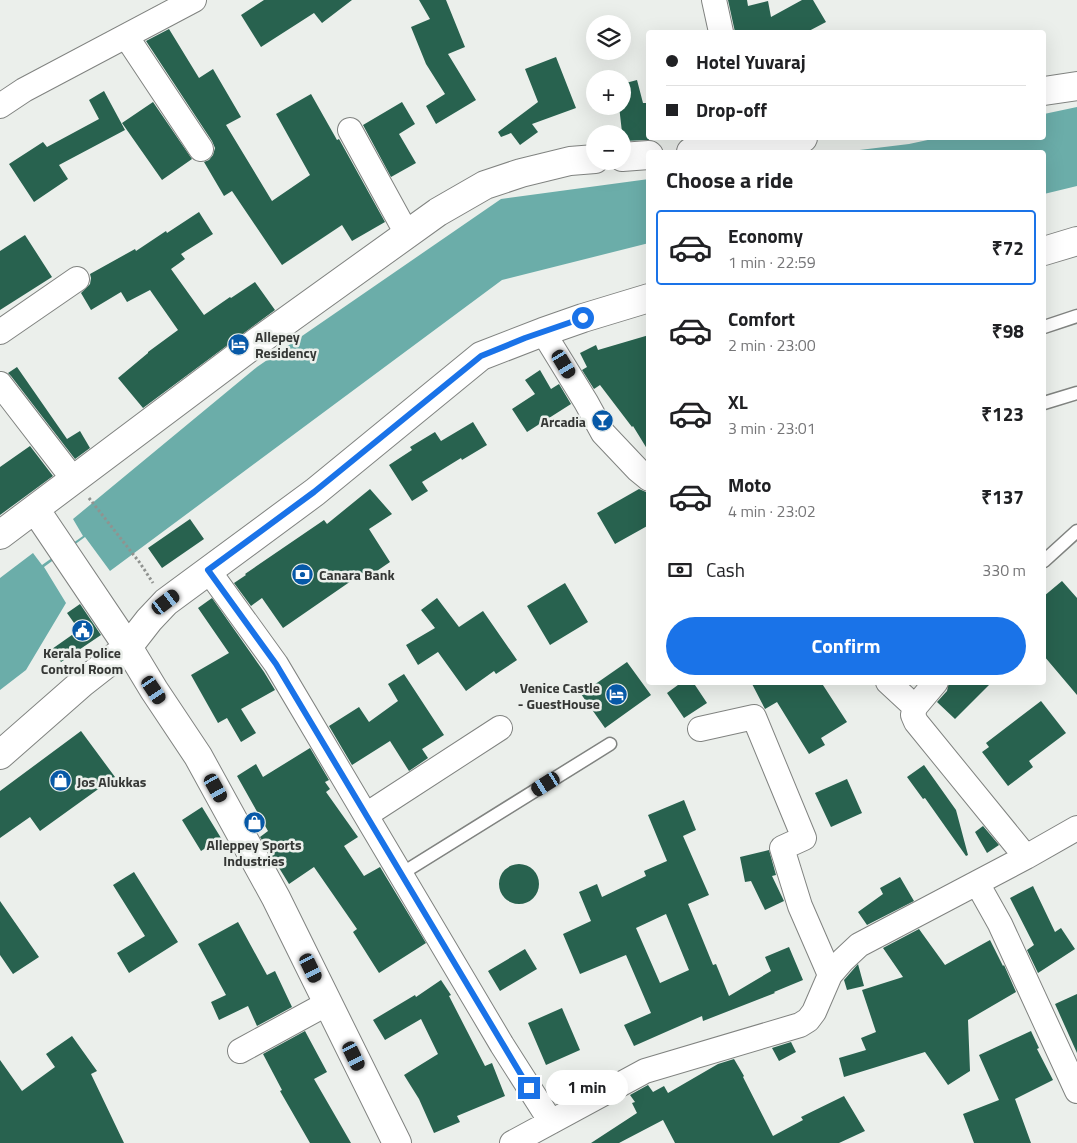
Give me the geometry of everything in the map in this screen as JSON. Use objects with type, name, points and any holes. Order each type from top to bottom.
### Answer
[{"type":"main road","points":[[1046,91],[1077,86]]},
{"type":"main road","points":[[736,150],[771,141]]},
{"type":"main road","points":[[631,156],[646,155]]},
{"type":"main road","points":[[0,535],[35,509],[81,489],[257,342],[438,212],[485,185],[521,173],[570,161],[586,160]]},
{"type":"main road","points":[[1046,250],[1077,241]]},
{"type":"main road","points":[[0,754],[82,683],[128,647],[166,602],[314,492],[481,356],[542,332],[646,299]]},
{"type":"main road","points":[[35,509],[128,647],[198,756],[276,898],[397,1143]]},
{"type":"street","points":[[0,106],[24,90],[194,0]]},
{"type":"street","points":[[714,0],[721,30]]},
{"type":"street","points":[[126,36],[201,149]]},
{"type":"street","points":[[350,130],[408,234]]},
{"type":"street","points":[[0,332],[77,279]]},
{"type":"street","points":[[542,332],[582,394],[602,433],[646,477]]},
{"type":"street","points":[[0,384],[81,489]]},
{"type":"street","points":[[208,570],[276,664],[502,1045],[551,1122]]},
{"type":"street","points":[[891,685],[915,707]]},
{"type":"street","points":[[933,685],[915,707],[913,715],[916,722],[1026,857]]},
{"type":"street","points":[[700,729],[754,717],[804,838],[782,848],[800,906],[830,975]]},
{"type":"street","points":[[366,815],[500,728]]},
{"type":"street","points":[[512,1143],[644,1071],[800,1025],[808,1020],[814,1012],[830,975],[859,945],[1077,828]]},
{"type":"street","points":[[977,883],[1000,924],[1077,1092]]},
{"type":"street","points":[[240,1051],[328,1003]]},
{"type":"lane","points":[[1046,326],[1077,316]]},
{"type":"lane","points":[[1046,402],[1077,392]]},
{"type":"lane","points":[[1046,559],[1077,531]]},
{"type":"lane","points":[[401,874],[610,744]]},
{"type":"path","points":[[81,489],[140,563]]},
{"type":"water","points":[[1077,107],[1077,186],[1046,194],[1046,150],[860,150],[928,140],[1046,140],[1046,114]]},
{"type":"water","points":[[646,179],[646,244],[502,280],[110,571],[85,537],[44,567],[66,603],[26,670],[0,690],[0,578],[33,553],[42,565],[83,536],[73,519],[257,367],[501,199]]},
{"type":"building","points":[[264,0],[352,0],[322,23],[314,13],[261,47],[241,15]]},
{"type":"building","points":[[419,0],[446,0],[465,47],[448,54],[476,100],[436,124],[426,106],[445,94],[426,64],[411,27],[430,19]]},
{"type":"building","points":[[728,0],[747,0],[748,6],[768,1],[771,17],[802,0],[813,0],[826,22],[811,30],[735,30]]},
{"type":"building","points":[[169,29],[199,78],[213,69],[241,117],[226,125],[272,201],[310,175],[276,114],[311,94],[337,140],[339,139],[385,222],[352,241],[342,225],[282,265],[232,191],[224,196],[204,162],[213,155],[215,148],[212,141],[146,41]]},
{"type":"building","points":[[556,57],[576,108],[532,124],[538,132],[520,145],[511,133],[501,137],[498,132],[538,102],[525,69]]},
{"type":"building","points":[[637,80],[643,103],[646,103],[646,140],[649,140],[631,141],[631,125],[621,125],[620,115],[631,115],[631,82]]},
{"type":"building","points":[[104,91],[125,130],[59,165],[68,179],[34,202],[9,164],[43,142],[47,147],[99,119],[89,100]]},
{"type":"building","points":[[153,102],[192,159],[162,180],[122,123]]},
{"type":"building","points":[[402,102],[415,124],[399,134],[416,163],[391,177],[363,125]]},
{"type":"building","points":[[199,212],[213,234],[181,254],[185,259],[171,269],[204,315],[255,282],[275,310],[143,408],[118,378],[148,352],[178,330],[150,290],[127,302],[121,292],[91,310],[81,293],[90,284],[90,274],[135,249],[136,251]]},
{"type":"building","points":[[25,235],[52,277],[0,310],[0,251]]},
{"type":"building","points":[[646,336],[646,447],[633,426],[600,385],[594,389],[582,370],[587,367],[580,353],[596,345],[598,350]]},
{"type":"building","points":[[17,367],[67,439],[80,431],[90,448],[75,459],[8,373]]},
{"type":"building","points":[[540,370],[551,389],[559,384],[571,404],[527,432],[512,409],[535,394],[525,380]]},
{"type":"building","points":[[473,422],[487,445],[462,460],[461,458],[422,482],[428,491],[412,501],[389,465],[412,450],[410,447],[435,432],[441,441]]},
{"type":"building","points":[[30,446],[53,476],[0,515],[0,467]]},
{"type":"building","name":"Canara Bank","points":[[370,489],[392,514],[369,529],[390,562],[371,575],[367,570],[283,628],[262,598],[251,606],[234,583],[324,520],[327,524]]},
{"type":"building","points":[[639,489],[646,492],[646,527],[615,544],[597,513]]},
{"type":"building","points":[[190,519],[204,539],[162,568],[148,548]]},
{"type":"building","points":[[1062,581],[1077,598],[1077,695],[1046,658],[1046,594]]},
{"type":"building","points":[[565,583],[588,622],[550,645],[527,606]]},
{"type":"building","points":[[212,598],[275,690],[241,709],[256,733],[241,742],[227,718],[218,723],[191,675],[229,653],[198,608]]},
{"type":"building","points":[[437,598],[459,627],[483,611],[517,660],[496,674],[494,671],[466,691],[438,652],[418,665],[406,645],[435,628],[421,610]]},
{"type":"building","points":[[80,604],[101,635],[61,662],[52,649],[79,630],[67,613]]},
{"type":"building","name":"Venice Castle - GuestHouse","points":[[627,662],[651,695],[605,728],[581,694]]},
{"type":"building","points":[[404,674],[444,735],[422,749],[428,758],[409,771],[390,741],[352,765],[329,726],[359,707],[369,722],[398,701],[388,684]]},
{"type":"building","points":[[678,685],[695,685],[707,703],[684,718],[667,693]]},
{"type":"building","points":[[753,685],[823,685],[847,722],[821,738],[825,745],[809,754],[777,702],[765,709]]},
{"type":"building","points":[[948,685],[989,685],[955,719],[937,702],[947,691]]},
{"type":"building","points":[[1041,701],[1066,733],[1029,761],[1033,767],[1008,786],[982,752],[989,747],[986,743]]},
{"type":"building","name":"Jos Alukkas","points":[[81,731],[115,777],[40,831],[30,817],[0,838],[0,791]]},
{"type":"building","points":[[310,748],[329,780],[325,782],[330,789],[326,792],[358,837],[344,846],[364,876],[380,867],[426,943],[379,973],[353,932],[357,929],[314,867],[289,884],[260,837],[268,831],[237,776],[256,764],[263,777]]},
{"type":"building","points":[[924,765],[956,810],[968,855],[966,856],[925,798],[923,799],[907,777]]},
{"type":"building","points":[[847,779],[862,813],[831,827],[815,793]]},
{"type":"building","points":[[684,800],[696,830],[683,836],[709,895],[688,904],[713,965],[716,964],[729,996],[771,971],[765,957],[789,947],[803,980],[703,1021],[702,1016],[634,1046],[624,1025],[651,1013],[626,955],[580,974],[563,934],[591,921],[579,892],[597,884],[602,897],[646,876],[644,871],[667,861],[648,815]],"holes":[[[666,914],[689,970],[660,983],[636,928]]]},
{"type":"building","points":[[202,807],[221,838],[201,851],[182,820]]},
{"type":"building","points":[[983,826],[999,845],[987,853],[975,832]]},
{"type":"building","points":[[769,850],[776,875],[772,876],[784,901],[765,910],[751,881],[745,882],[740,857]]},
{"type":"building","points":[[519,864],[533,870],[539,884],[533,898],[519,904],[505,898],[499,884],[505,870]]},
{"type":"building","points":[[134,872],[178,942],[129,973],[117,953],[145,936],[113,885]]},
{"type":"building","points":[[900,877],[914,901],[867,925],[858,912],[883,894],[880,888]]},
{"type":"building","points":[[1033,886],[1055,932],[1061,928],[1075,949],[1038,973],[1027,950],[1034,945],[1010,898]]},
{"type":"building","points":[[0,901],[39,957],[13,974],[0,955]]},
{"type":"building","points":[[238,922],[267,975],[275,971],[292,1007],[257,1026],[248,1006],[219,1020],[211,1002],[226,995],[198,944]]},
{"type":"building","points":[[919,929],[945,965],[990,940],[1016,992],[968,1020],[970,1071],[948,1085],[925,1052],[844,1077],[839,1058],[866,1050],[861,1038],[876,1032],[862,990],[903,977],[883,948]]},
{"type":"building","points":[[525,949],[537,969],[500,991],[488,971]]},
{"type":"building","points":[[858,964],[864,986],[847,990],[844,980]]},
{"type":"building","points":[[441,980],[451,995],[449,996],[485,1066],[492,1063],[505,1096],[457,1116],[460,1122],[434,1133],[419,1099],[404,1075],[438,1054],[421,1019],[385,1040],[373,1020],[415,995],[416,997]]},
{"type":"building","points":[[1077,994],[1077,1053],[1055,1004]]},
{"type":"building","points":[[562,1008],[580,1050],[546,1065],[528,1023]]},
{"type":"building","points":[[305,1031],[327,1072],[314,1079],[351,1143],[310,1143],[280,1091],[282,1090],[263,1054]]},
{"type":"building","points":[[1031,1031],[1039,1048],[1037,1049],[1053,1080],[1015,1099],[1031,1143],[974,1143],[963,1114],[999,1100],[979,1055]]},
{"type":"building","points":[[72,1036],[97,1071],[91,1074],[124,1143],[0,1143],[0,1060],[22,1091],[55,1067],[46,1054]]},
{"type":"building","points":[[791,1042],[796,1052],[779,1061],[772,1048]]},
{"type":"building","points":[[734,1059],[773,1136],[803,1120],[801,1117],[844,1096],[865,1131],[839,1143],[675,1143],[663,1120],[619,1143],[591,1143],[637,1113],[632,1103],[635,1102],[630,1095],[648,1085],[653,1092],[664,1086],[668,1093],[718,1064]]},
{"type":"place","name":"Allepey Residency","points":[[239,344]]},
{"type":"place","name":"Arcadia","points":[[602,421]]},
{"type":"place","name":"Canara Bank","points":[[303,574]]},
{"type":"place","name":"Kerala Police Control Room","points":[[82,630]]},
{"type":"place","name":"Venice Castle - GuestHouse","points":[[616,695]]},
{"type":"place","name":"Jos Alukkas","points":[[61,781]]},
{"type":"place","name":"Alleppey Sports Industries","points":[[254,822]]},
{"type":"route","points":[[529,1088],[276,664],[208,570],[314,492],[481,356],[525,338],[583,318]]}]
